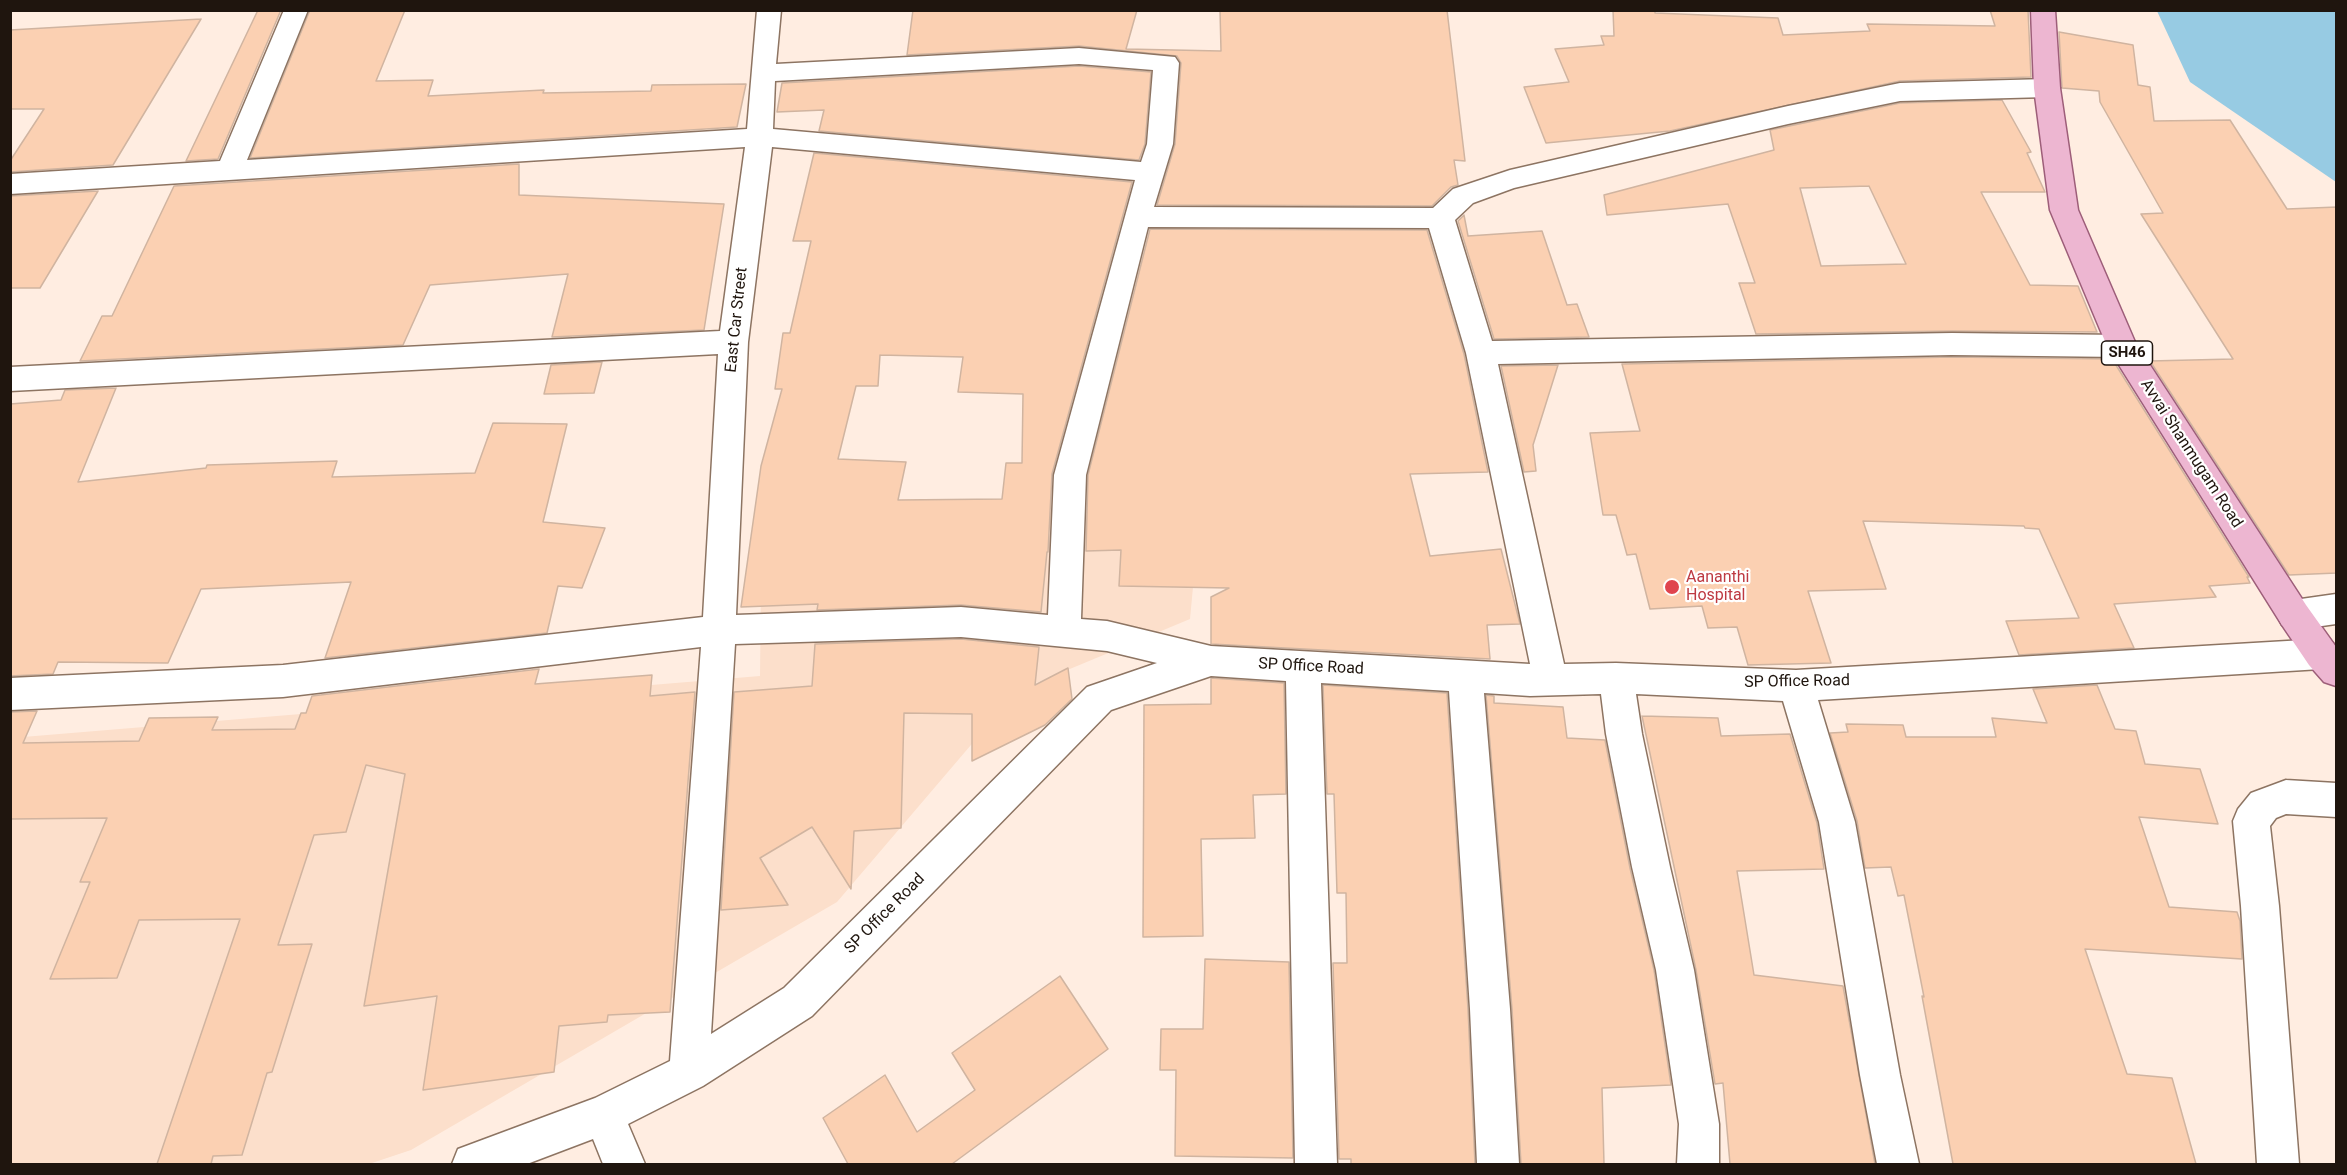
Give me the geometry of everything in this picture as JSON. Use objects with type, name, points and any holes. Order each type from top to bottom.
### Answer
[{"type":"main road","name":"Avvai Shanmugam Road","points":[[2043,10],[2047,88],[2064,210],[2122,345],[2294,615],[2329,662]]},
{"type":"street","points":[[229,171],[296,10]]},
{"type":"street","name":"East Car Street","points":[[688,1072],[719,630],[733,342],[760,137],[762,74],[770,10]]},
{"type":"street","points":[[762,74],[1079,56],[1166,63],[1160,144],[1137,217],[1070,475],[1064,633]]},
{"type":"street","points":[[1137,217],[1440,218],[1463,196],[1510,180],[1800,113],[1900,92],[2047,88]]},
{"type":"street","points":[[10,184],[760,137],[1151,172]]},
{"type":"street","points":[[1440,218],[1481,353],[1550,680]]},
{"type":"street","points":[[10,379],[733,342]]},
{"type":"street","points":[[1481,353],[1952,344],[2122,345]]},
{"type":"street","points":[[2294,615],[2337,609]]},
{"type":"street","points":[[10,694],[283,681],[719,630],[961,622],[1107,636],[1211,661]]},
{"type":"street","name":"SP Office Road","points":[[473,1164],[604,1115],[688,1072],[798,1002],[1099,698],[1211,661],[1550,680],[1616,678],[1796,686],[2329,662]]},
{"type":"street","points":[[1303,666],[1316,1164]]},
{"type":"street","points":[[1465,676],[1490,1010],[1498,1164]]},
{"type":"street","points":[[1616,678],[1633,778],[1676,970],[1699,1124],[1698,1164]]},
{"type":"street","points":[[1796,686],[1837,822],[1880,1075],[1898,1164]]},
{"type":"street","points":[[2278,1164],[2260,906],[2251,821],[2264,805],[2286,797],[2337,800]]},
{"type":"street","points":[[604,1115],[624,1164]]},
{"type":"shaded area","points":[[762,491],[1199,523],[1190,619],[1017,691],[837,902],[411,1150],[369,1164],[11,1164],[11,738],[760,676]]},
{"type":"water","points":[[2157,11],[2336,11],[2336,182],[2190,82]]},
{"type":"building","points":[[258,10],[281,10],[218,159],[186,161]]},
{"type":"building","points":[[310,10],[405,10],[376,81],[433,80],[428,96],[544,90],[543,93],[651,91],[652,85],[746,84],[737,127],[250,158]]},
{"type":"building","points":[[913,10],[1137,10],[1126,49],[1221,51],[1220,10],[1447,10],[1465,161],[1454,160],[1458,185],[1451,187],[1432,206],[1157,205],[1175,144],[1181,63],[1177,56],[1079,46],[907,55]]},
{"type":"building","points":[[1613,10],[1655,10],[1655,13],[1778,18],[1783,35],[1870,31],[1867,24],[1995,26],[1990,10],[2028,10],[2031,77],[1900,81],[1670,131],[1546,143],[1524,87],[1569,82],[1555,49],[1604,45],[1601,36],[1614,36]]},
{"type":"building","points":[[201,19],[113,165],[10,172],[10,161],[44,109],[10,109],[10,30]]},
{"type":"building","points":[[2059,32],[2133,45],[2138,85],[2150,87],[2154,121],[2230,120],[2287,209],[2337,207],[2337,573],[2289,575],[2150,361],[2233,359],[2141,214],[2163,213],[2100,102],[2099,91],[2062,88]]},
{"type":"building","points":[[1079,66],[1151,72],[1145,144],[1139,160],[819,131],[824,110],[777,112],[782,83]]},
{"type":"building","points":[[2002,100],[2031,152],[2027,153],[2045,192],[1981,192],[2030,285],[2078,286],[2097,332],[1952,331],[1756,334],[1739,283],[1755,283],[1728,204],[1607,215],[1604,195],[1774,150],[1770,130],[1900,103]],"holes":[[[1869,186],[1906,264],[1821,266],[1800,188]]]},
{"type":"building","points":[[814,153],[1132,182],[1052,474],[1048,552],[1041,612],[961,605],[817,610],[818,604],[741,607],[761,466],[782,389],[775,389],[783,333],[790,333],[811,241],[793,241]],"holes":[[[880,355],[963,357],[958,392],[1023,394],[1022,463],[1006,463],[1002,499],[898,500],[906,462],[838,459],[856,386],[878,386]]]},
{"type":"building","points":[[519,164],[519,195],[724,204],[704,330],[552,337],[568,274],[430,285],[403,345],[80,361],[102,316],[112,316],[174,186]]},
{"type":"building","points":[[98,191],[40,288],[10,288],[10,196]]},
{"type":"building","points":[[1464,215],[1468,236],[1542,231],[1567,305],[1577,304],[1589,337],[1494,339],[1458,221]]},
{"type":"building","points":[[1150,229],[1427,230],[1464,354],[1488,472],[1410,474],[1430,556],[1501,549],[1520,624],[1487,625],[1490,659],[1211,644],[1211,597],[1229,588],[1119,586],[1121,550],[1086,551],[1088,475]]},
{"type":"building","points":[[1952,357],[2109,359],[2114,362],[2249,577],[2247,577],[2250,583],[2209,586],[2216,597],[2114,604],[2134,648],[2019,655],[2006,621],[2079,618],[2039,529],[2024,526],[1863,521],[1886,589],[1808,591],[1831,663],[1748,665],[1737,627],[1708,628],[1702,606],[1650,609],[1636,554],[1627,555],[1616,515],[1603,515],[1590,433],[1640,431],[1622,364]]},
{"type":"building","points":[[602,362],[594,393],[544,394],[551,365]]},
{"type":"building","points":[[1558,365],[1533,445],[1536,471],[1524,472],[1501,366]]},
{"type":"building","points":[[116,388],[78,482],[206,468],[207,465],[337,461],[332,477],[475,473],[493,423],[567,424],[543,522],[605,528],[582,588],[558,586],[547,633],[325,658],[351,582],[201,589],[168,663],[58,662],[53,674],[10,676],[10,404],[61,400],[65,390]]},
{"type":"building","points":[[961,639],[1039,647],[1035,685],[1068,668],[1072,699],[1045,725],[972,761],[972,714],[904,713],[901,828],[854,831],[851,889],[812,827],[760,858],[788,905],[721,910],[734,692],[812,686],[815,644]]},
{"type":"building","points":[[539,669],[535,684],[652,675],[650,696],[695,692],[670,1012],[608,1015],[607,1022],[559,1026],[554,1072],[423,1090],[437,996],[364,1006],[405,774],[366,765],[346,832],[314,835],[278,945],[312,944],[272,1072],[267,1073],[242,1155],[213,1156],[211,1164],[157,1164],[240,919],[139,920],[117,978],[50,979],[90,882],[80,882],[107,818],[10,819],[10,712],[37,711],[23,743],[139,741],[149,718],[218,717],[212,730],[295,729],[301,713],[306,713],[312,696]]},
{"type":"building","points":[[1211,678],[1284,683],[1286,794],[1253,795],[1255,838],[1201,839],[1203,936],[1143,937],[1144,705],[1211,704]]},
{"type":"building","points":[[1323,685],[1447,693],[1468,1009],[1475,1164],[1351,1164],[1351,1159],[1339,1159],[1333,963],[1347,963],[1346,893],[1337,893],[1334,794],[1327,794]]},
{"type":"building","points":[[2097,685],[2115,729],[2136,731],[2145,764],[2200,769],[2218,824],[2139,817],[2169,907],[2237,912],[2240,921],[2242,959],[2085,949],[2127,1074],[2172,1078],[2196,1164],[1953,1164],[1904,895],[1898,896],[1891,867],[1865,868],[1857,821],[1830,733],[1848,732],[1846,724],[1903,725],[1906,737],[1996,737],[1992,718],[2047,723],[2033,689]]},
{"type":"building","points":[[1486,695],[1494,696],[1494,703],[1563,707],[1567,738],[1605,740],[1630,868],[1654,970],[1671,1085],[1602,1088],[1604,1164],[1521,1164],[1512,1009]]},
{"type":"building","points":[[1642,716],[1718,718],[1721,736],[1790,734],[1817,823],[1824,869],[1737,871],[1754,975],[1843,986],[1875,1164],[1730,1164],[1723,1083],[1715,1084],[1696,970]]},
{"type":"building","points":[[1205,959],[1289,962],[1293,1158],[1175,1156],[1176,1070],[1160,1070],[1161,1029],[1203,1029]]},
{"type":"building","points":[[1060,976],[1108,1049],[952,1164],[848,1164],[823,1118],[885,1075],[917,1132],[975,1090],[952,1053]]},
{"type":"place","name":"Aananthi Hospital","points":[[1672,587]]}]
